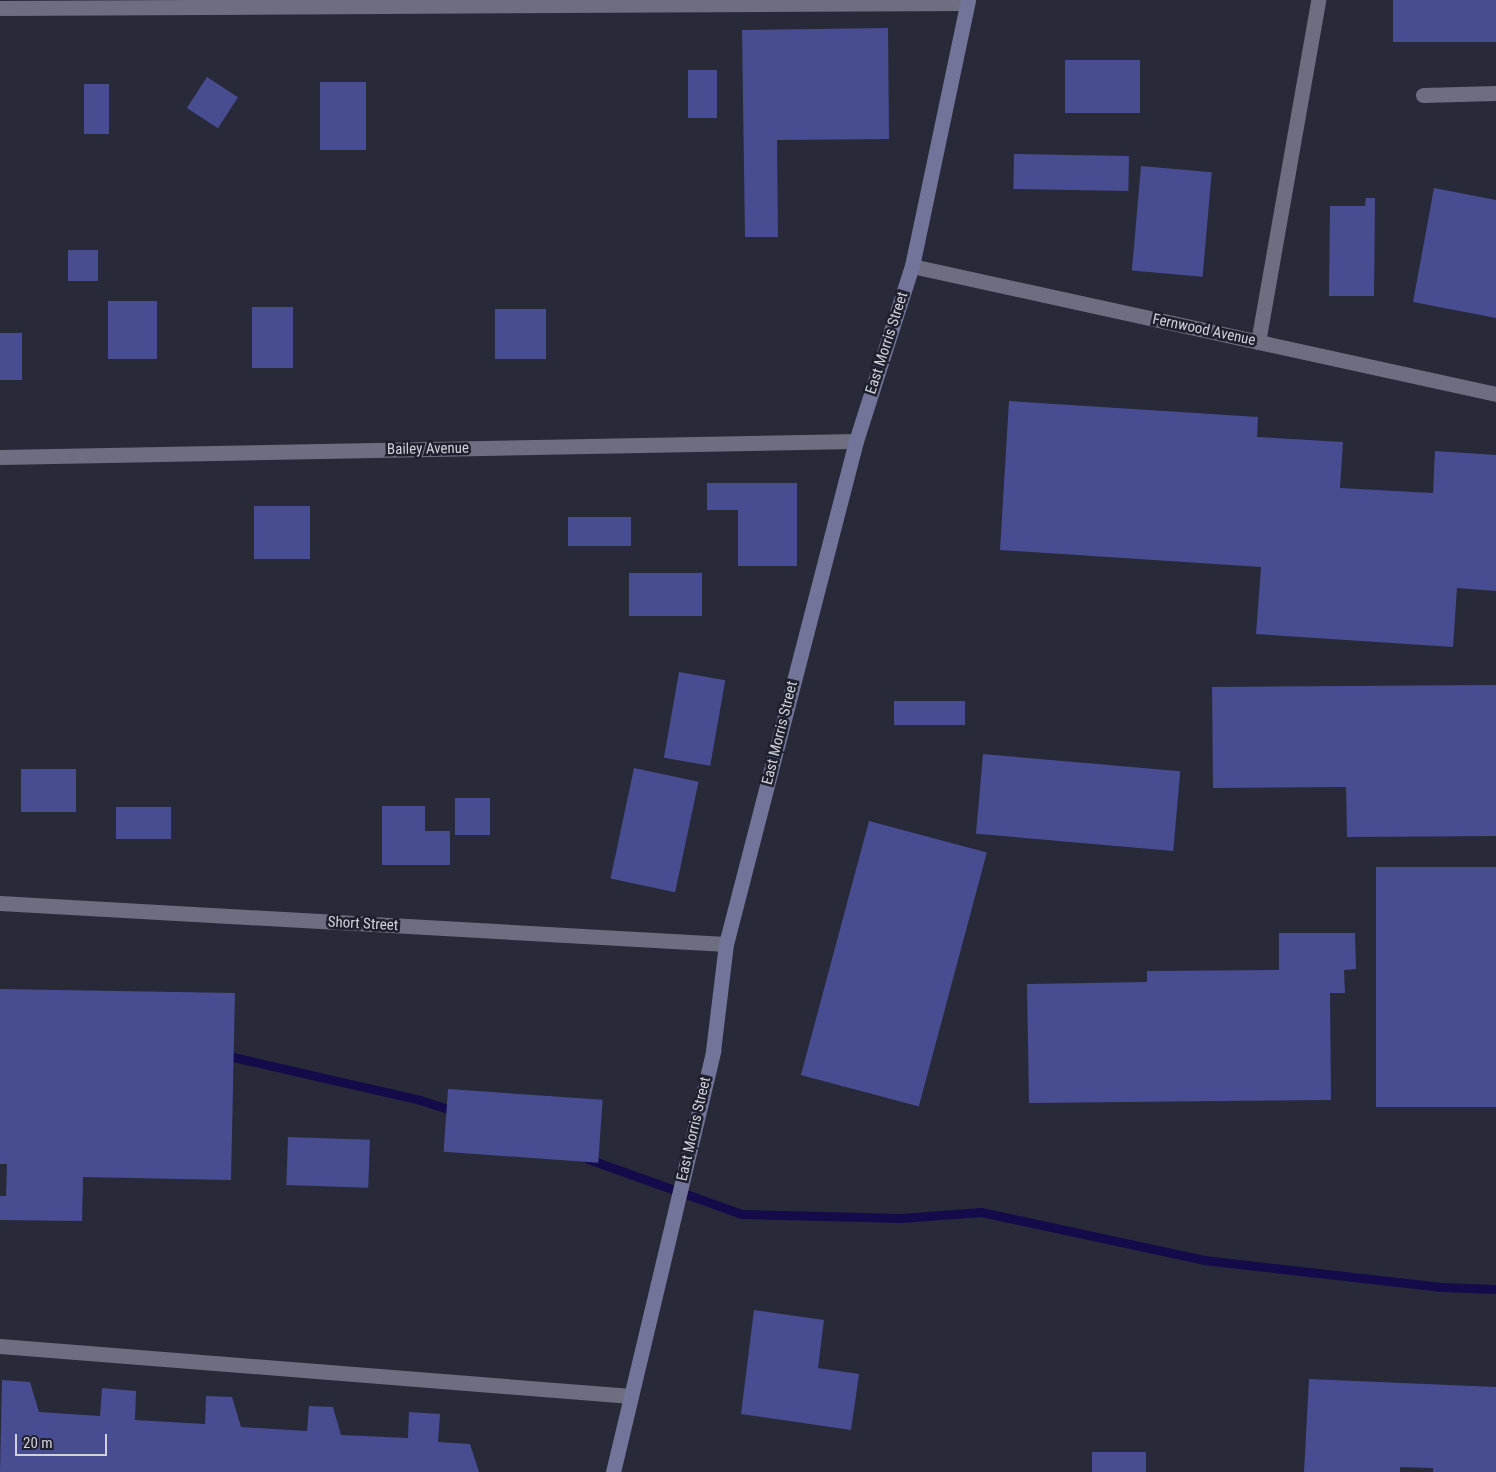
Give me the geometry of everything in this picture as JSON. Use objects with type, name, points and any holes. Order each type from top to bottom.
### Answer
[{"type":"main road","name":"East Morris Street","points":[[613,1472],[712,1051],[726,944],[856,441],[912,266],[968,1]]},
{"type":"street","points":[[1258,342],[1318,0]]},
{"type":"street","points":[[0,8],[484,8],[968,1]]},
{"type":"street","points":[[1423,95],[1496,93]]},
{"type":"street","name":"Fernwood Avenue","points":[[912,266],[1496,394]]},
{"type":"street","name":"Bailey Avenue","points":[[0,457],[856,441]]},
{"type":"street","name":"Short Street","points":[[0,904],[726,944]]},
{"type":"street","points":[[0,1346],[631,1396]]},
{"type":"building","points":[[1393,0],[1496,0],[1496,42],[1393,42]]},
{"type":"building","points":[[888,28],[889,139],[777,140],[778,237],[745,237],[742,30]]},
{"type":"building","points":[[1065,60],[1140,60],[1140,113],[1065,113]]},
{"type":"building","points":[[688,70],[717,70],[717,118],[688,118]]},
{"type":"building","points":[[207,77],[238,97],[218,128],[187,108]]},
{"type":"building","points":[[320,82],[366,82],[366,150],[320,150]]},
{"type":"building","points":[[84,84],[109,84],[109,134],[84,134]]},
{"type":"building","points":[[1014,154],[1129,156],[1128,191],[1013,189]]},
{"type":"building","points":[[1141,166],[1212,172],[1203,277],[1132,271]]},
{"type":"building","points":[[1434,188],[1496,200],[1496,318],[1413,302]]},
{"type":"building","points":[[1366,198],[1375,198],[1374,296],[1329,296],[1330,206],[1365,206]]},
{"type":"building","points":[[68,250],[98,250],[98,281],[68,281]]},
{"type":"building","points":[[108,301],[157,301],[157,359],[108,359]]},
{"type":"building","points":[[252,307],[293,307],[293,368],[252,368]]},
{"type":"building","points":[[495,309],[546,309],[546,359],[495,359]]},
{"type":"building","points":[[0,333],[22,333],[22,380],[0,380]]},
{"type":"building","points":[[1009,401],[1258,417],[1257,437],[1343,442],[1340,488],[1433,493],[1435,451],[1496,455],[1496,591],[1457,588],[1453,647],[1256,634],[1261,567],[1000,550]]},
{"type":"building","points":[[707,483],[797,483],[797,566],[738,566],[738,510],[707,510]]},
{"type":"building","points":[[254,506],[310,506],[310,559],[254,559]]},
{"type":"building","points":[[568,517],[631,517],[631,546],[568,546]]},
{"type":"building","points":[[629,573],[702,573],[702,616],[629,616]]},
{"type":"building","points":[[679,672],[725,680],[710,766],[664,758]]},
{"type":"building","points":[[1496,685],[1496,836],[1347,837],[1346,787],[1213,788],[1212,687]]},
{"type":"building","points":[[894,701],[965,701],[965,725],[894,725]]},
{"type":"building","points":[[983,754],[1180,771],[1173,851],[976,834]]},
{"type":"building","points":[[634,768],[699,782],[675,892],[611,879]]},
{"type":"building","points":[[21,769],[76,769],[76,812],[21,812]]},
{"type":"building","points":[[455,798],[490,798],[490,835],[455,835]]},
{"type":"building","points":[[382,806],[425,806],[425,831],[450,831],[450,865],[382,865]]},
{"type":"building","points":[[116,807],[171,807],[171,839],[116,839]]},
{"type":"building","points":[[869,821],[987,853],[919,1107],[801,1075]]},
{"type":"building","points":[[1376,867],[1496,867],[1496,1107],[1376,1107]]},
{"type":"building","points":[[1279,933],[1355,933],[1356,969],[1344,970],[1345,993],[1330,993],[1331,1100],[1029,1103],[1027,984],[1147,982],[1147,971],[1279,970]]},
{"type":"building","points":[[0,989],[235,993],[231,1180],[83,1177],[82,1221],[0,1220],[0,1196],[6,1196],[7,1164],[0,1164]]},
{"type":"building","points":[[448,1089],[603,1100],[598,1163],[444,1152]]},
{"type":"building","points":[[288,1137],[370,1140],[368,1188],[286,1185]]},
{"type":"building","points":[[754,1310],[824,1320],[818,1368],[859,1374],[851,1430],[741,1414]]},
{"type":"building","points":[[1309,1379],[1496,1387],[1496,1472],[1433,1472],[1433,1468],[1400,1467],[1400,1472],[1304,1472]]},
{"type":"building","points":[[2,1380],[30,1382],[39,1412],[100,1416],[102,1388],[136,1391],[135,1420],[205,1424],[206,1396],[232,1397],[241,1427],[307,1431],[309,1406],[333,1407],[341,1435],[408,1438],[409,1412],[440,1414],[438,1442],[470,1444],[479,1472],[0,1472]]},
{"type":"building","points":[[1092,1452],[1146,1452],[1146,1472],[1092,1472]]},
{"type":"waterway","points":[[224,1055],[420,1100],[456,1112]]},
{"type":"waterway","points":[[588,1159],[742,1214],[901,1218],[981,1212],[1204,1260],[1441,1287],[1496,1289]]}]
